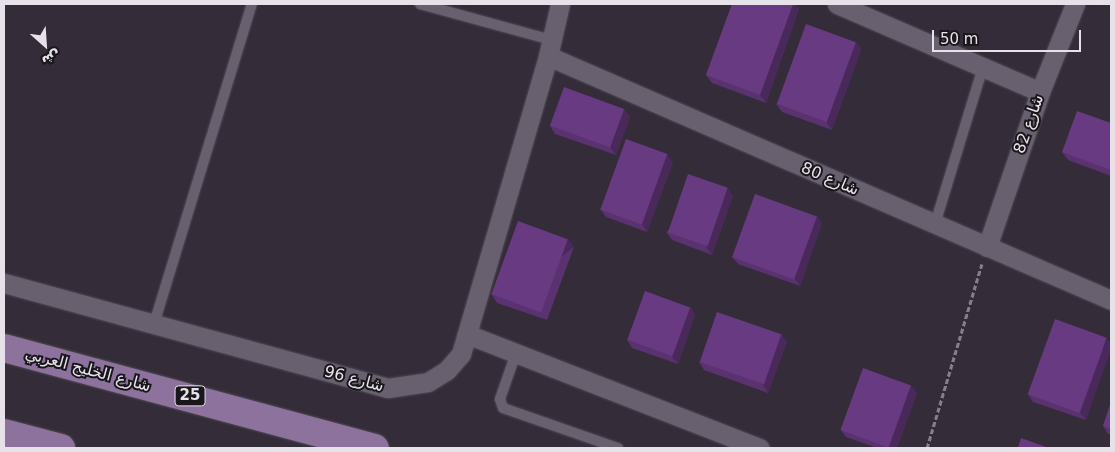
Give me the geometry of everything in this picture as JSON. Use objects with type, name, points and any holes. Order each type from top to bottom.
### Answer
[{"type":"main road","name":"شارع الخليج العربي","points":[[4,348],[375,448]]},
{"type":"main road","points":[[4,433],[61,448]]},
{"type":"street","name":"شارع 96","points":[[4,283],[388,388],[416,386],[447,370],[461,354],[550,48],[560,4]]},
{"type":"street","points":[[838,4],[1040,92]]},
{"type":"street","name":"شارع 82","points":[[987,247],[1040,92],[1075,4]]},
{"type":"street","name":"شارع 80","points":[[550,48],[935,224],[1111,300]]},
{"type":"street","points":[[467,334],[760,448]]},
{"type":"lane","points":[[154,324],[252,4]]},
{"type":"lane","points":[[420,4],[550,48]]},
{"type":"lane","points":[[935,224],[983,67]]},
{"type":"lane","points":[[516,353],[500,399],[503,408],[618,448]]},
{"type":"path","points":[[927,448],[987,247]]},
{"type":"building","points":[[732,4],[793,4],[760,95],[706,75]]},
{"type":"building","points":[[806,24],[856,42],[827,122],[777,104]]},
{"type":"building","points":[[564,87],[624,109],[610,147],[550,126]]},
{"type":"building","points":[[1077,111],[1111,123],[1111,170],[1062,152]]},
{"type":"building","points":[[626,139],[667,154],[642,225],[600,209]]},
{"type":"building","points":[[688,174],[728,188],[708,246],[668,233]]},
{"type":"building","points":[[755,194],[817,217],[794,280],[732,257]]},
{"type":"building","points":[[518,221],[568,239],[541,312],[491,294]]},
{"type":"building","points":[[645,291],[690,307],[672,356],[627,340]]},
{"type":"building","points":[[717,312],[781,334],[764,384],[700,362]]},
{"type":"building","points":[[1055,319],[1107,338],[1079,413],[1028,394]]},
{"type":"building","points":[[863,368],[911,385],[888,447],[840,430]]},
{"type":"building","points":[[1111,402],[1111,429],[1103,426]]},
{"type":"building","points":[[1021,438],[1049,448],[1018,448]]}]
